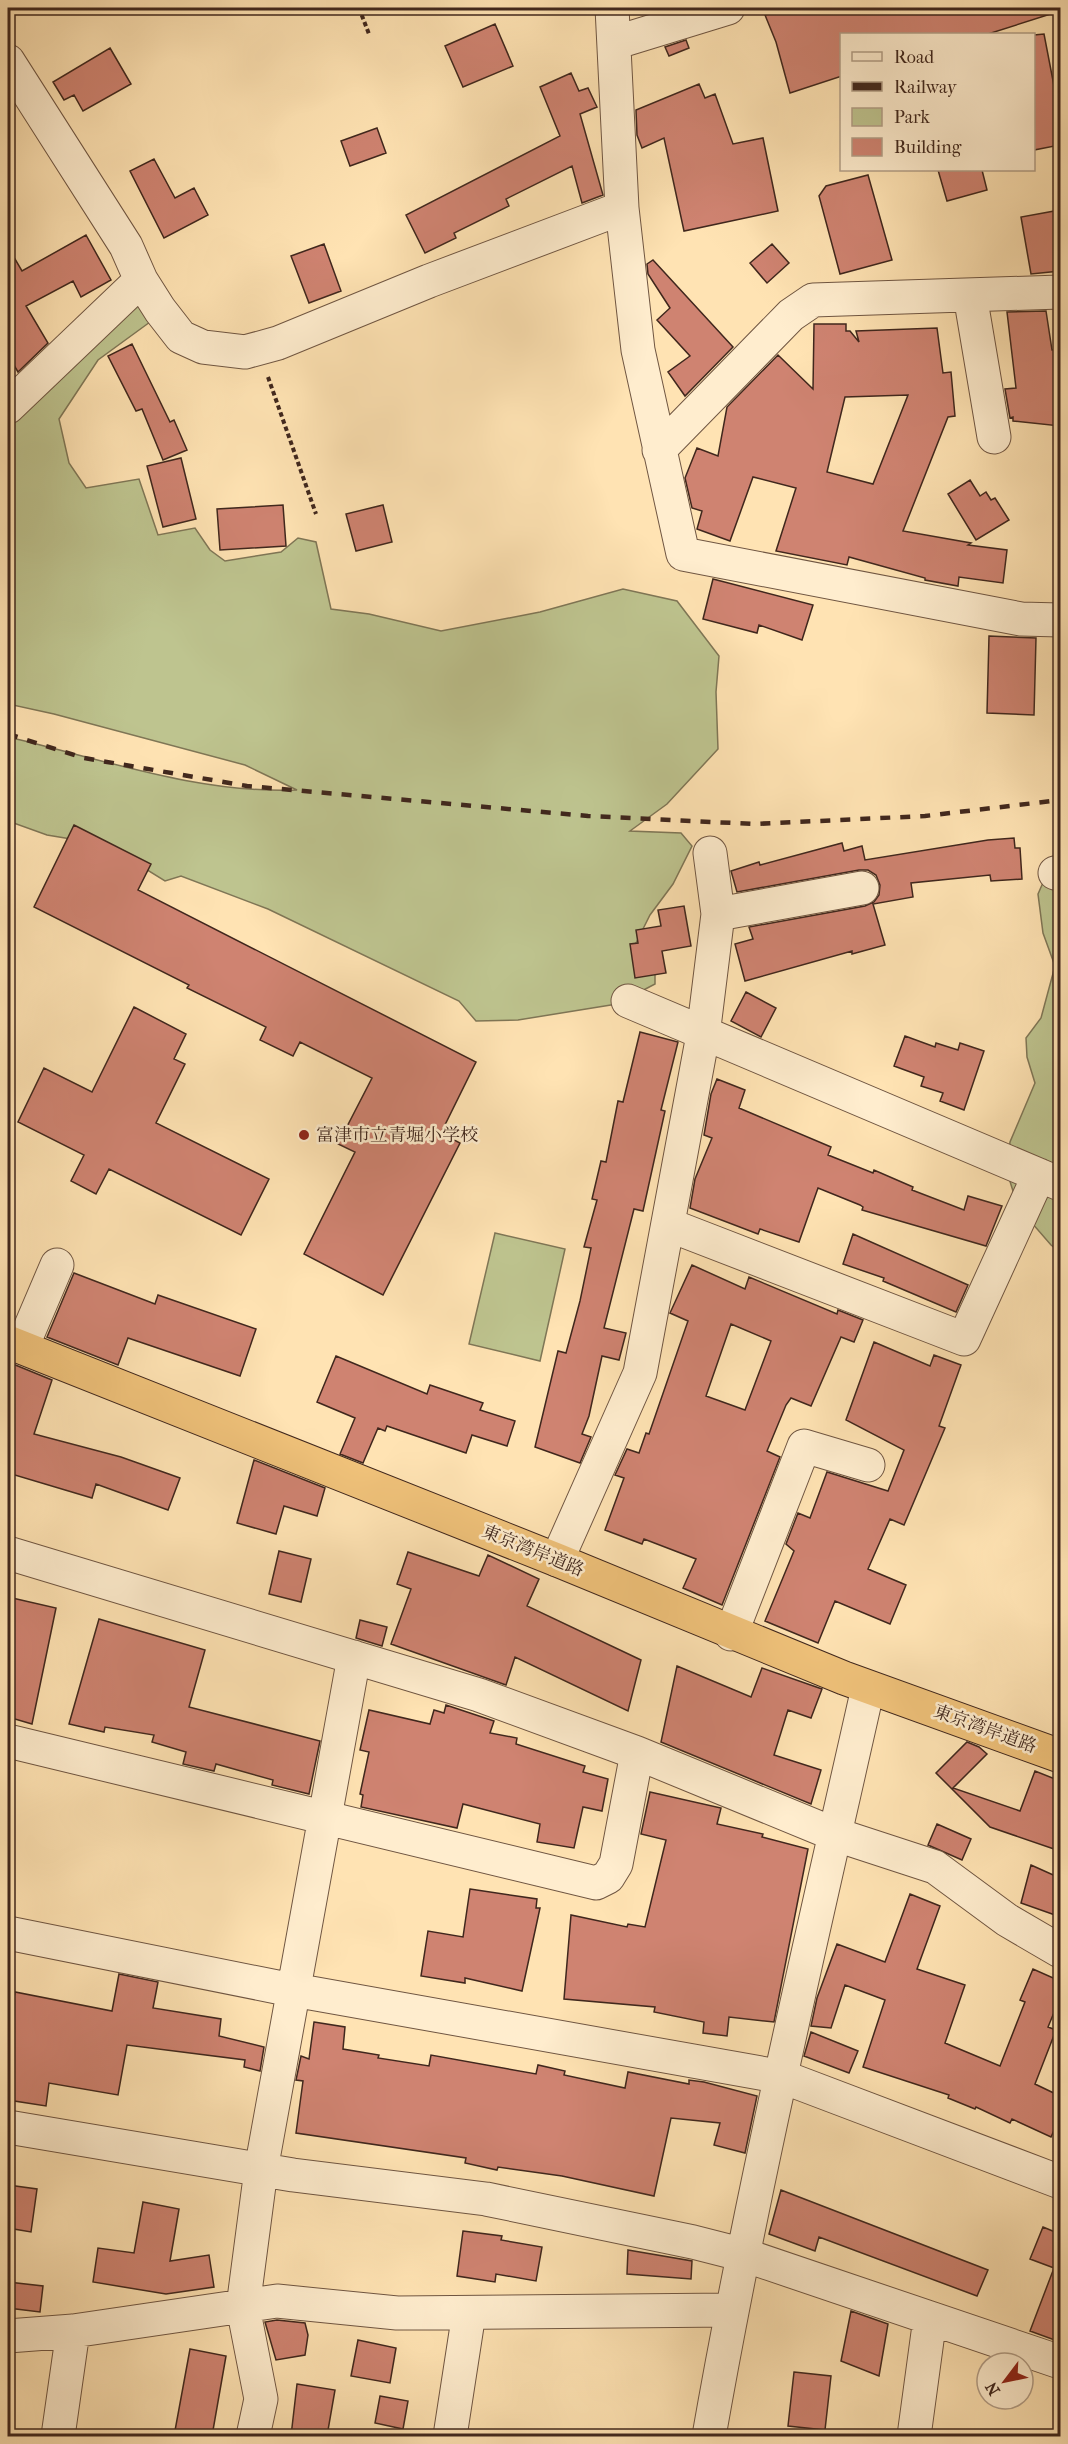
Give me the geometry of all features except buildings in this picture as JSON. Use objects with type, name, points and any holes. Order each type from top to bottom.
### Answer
[{"type":"highway","name":"東京湾岸道路","points":[[15,1345],[557,1560],[731,1634],[868,1688],[1060,1756]]},
{"type":"street","points":[[612,8],[622,208],[638,350],[683,554],[1021,619],[1060,620]]},
{"type":"street","points":[[614,43],[728,8]]},
{"type":"street","points":[[8,61],[126,246],[141,280],[181,337],[203,347],[245,352],[278,343],[429,281],[622,208]]},
{"type":"street","points":[[8,406],[141,280]]},
{"type":"street","points":[[659,450],[791,315],[813,300],[1060,292]]},
{"type":"street","points":[[970,295],[994,437]]},
{"type":"street","points":[[557,1560],[640,1373],[703,1035],[718,914],[710,853]]},
{"type":"street","points":[[718,914],[862,888]]},
{"type":"street","points":[[628,1001],[703,1035],[1050,1179],[964,1339],[669,1225]]},
{"type":"street","points":[[15,1345],[57,1265]]},
{"type":"street","points":[[731,1634],[804,1446],[868,1465]]},
{"type":"street","points":[[8,1553],[479,1695],[637,1753],[834,1834],[935,1867],[1007,1920],[1060,1951]]},
{"type":"street","points":[[254,2436],[261,2399],[243,2307],[261,2170],[327,1817],[354,1657]]},
{"type":"street","points":[[709,2436],[731,2310],[868,1688]]},
{"type":"street","points":[[8,1741],[596,1883],[608,1876],[616,1864],[637,1753]]},
{"type":"street","points":[[8,1933],[295,1990],[783,2077],[1060,2182]]},
{"type":"street","points":[[8,2127],[261,2170],[486,2199],[744,2255],[1060,2362]]},
{"type":"street","points":[[8,2336],[73,2331],[277,2301],[397,2313],[731,2310]]},
{"type":"street","points":[[450,2436],[469,2313]]},
{"type":"street","points":[[914,2436],[930,2318]]},
{"type":"street","points":[[58,2436],[73,2331]]},
{"type":"path","points":[[359,8],[369,34]]},
{"type":"path","points":[[258,348],[316,514]]},
{"type":"green space","points":[[126,298],[149,306],[150,322],[98,360],[59,419],[69,463],[86,488],[139,479],[158,535],[195,528],[210,550],[225,561],[281,552],[298,538],[316,542],[331,609],[369,614],[441,631],[540,612],[623,589],[677,601],[719,656],[716,692],[718,749],[667,804],[630,831],[681,833],[692,846],[673,884],[650,915],[634,947],[655,969],[655,984],[617,1004],[518,1020],[476,1021],[459,1001],[268,909],[181,876],[165,881],[107,845],[47,835],[8,821],[8,737],[187,781],[260,790],[297,790],[245,765],[8,704],[8,419]]},
{"type":"green space","points":[[1049,869],[1060,870],[1060,1252],[1051,1245],[1018,1207],[1007,1172],[1010,1142],[1035,1083],[1027,1057],[1026,1038],[1041,1018],[1055,966],[1043,933],[1038,894]]},
{"type":"green space","points":[[495,1233],[565,1249],[540,1361],[469,1344]]},
{"type":"railway","points":[[8,734],[84,758],[247,786],[588,816],[754,824],[925,816],[1060,800]]},
{"type":"place","name":"富津市立青堀小学校","points":[[304,1135]]}]
